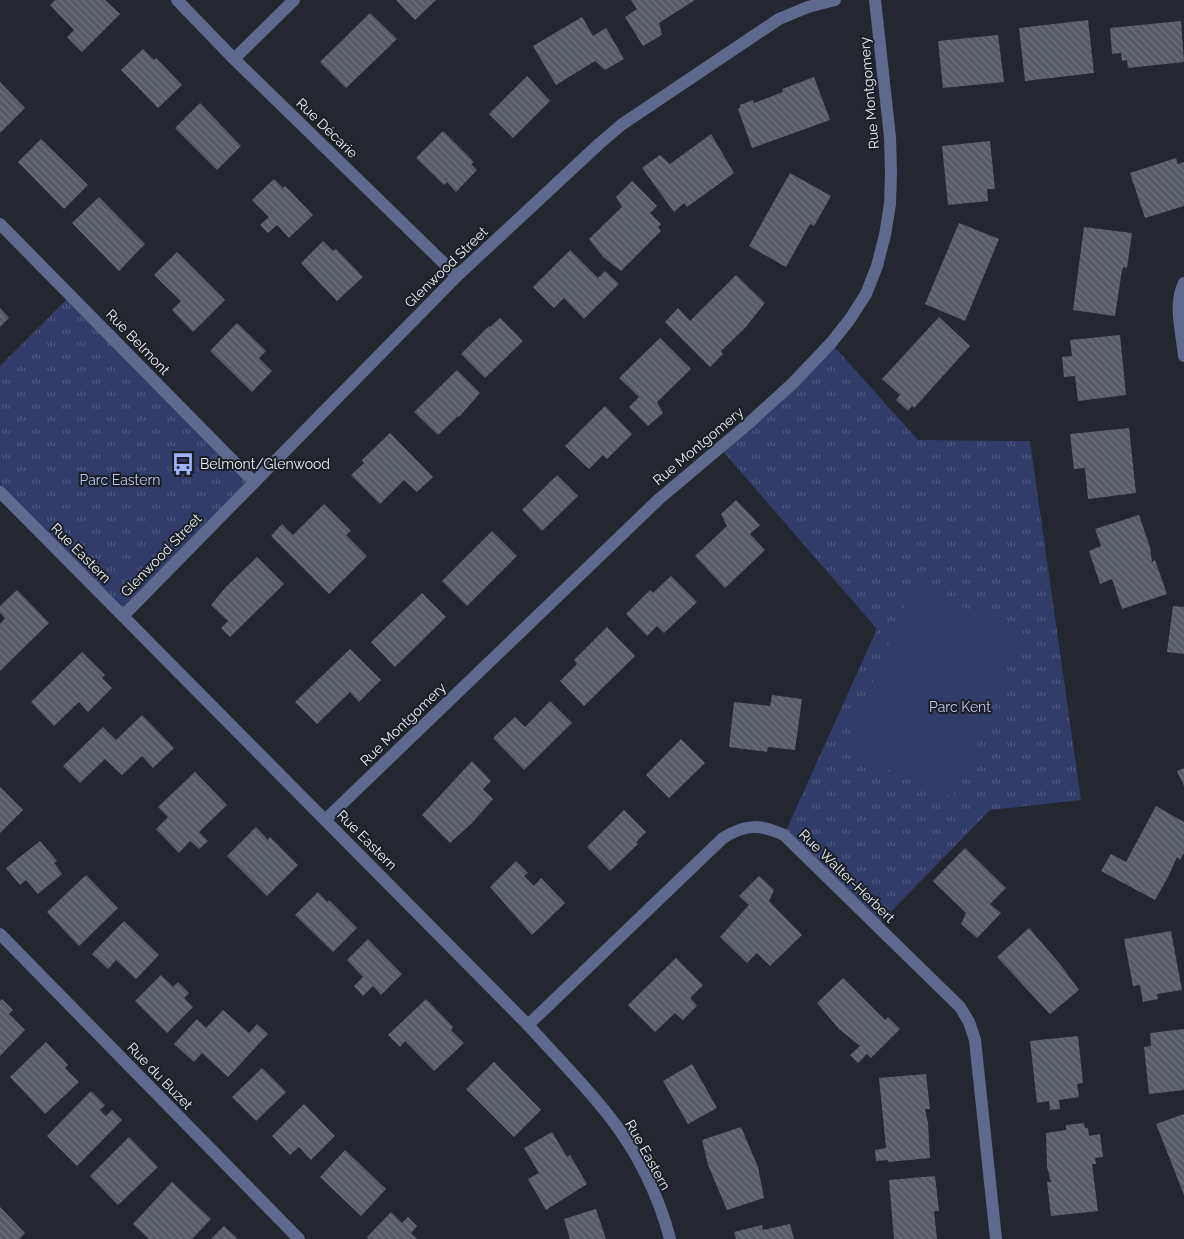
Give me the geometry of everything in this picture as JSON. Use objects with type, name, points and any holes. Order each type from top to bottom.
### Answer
[{"type":"street","name":"Rue Décarie","points":[[177,0],[234,59],[457,276]]},
{"type":"street","points":[[234,59],[294,0]]},
{"type":"street","name":"Glenwood Street","points":[[123,616],[457,276],[576,164],[621,125],[779,19],[808,7],[835,0]]},
{"type":"street","name":"Rue Montgomery","points":[[325,820],[659,499],[748,424],[793,383],[831,343],[850,319],[866,294],[877,266],[886,235],[890,204],[890,137],[876,0]]},
{"type":"street","name":"Rue Belmont","points":[[0,224],[254,482]]},
{"type":"street","points":[[1184,283],[1180,291],[1179,309],[1184,356]]},
{"type":"street","name":"Rue Eastern","points":[[0,492],[528,1025],[610,1117],[634,1153],[666,1221],[670,1239]]},
{"type":"street","name":"Rue Walter-Herbert","points":[[528,1025],[723,838],[736,830],[753,827],[768,828],[784,835],[960,1007],[969,1022],[975,1040],[996,1239]]},
{"type":"street","name":"Rue du Buzet","points":[[0,934],[299,1239]]},
{"type":"green space","name":"Parc Eastern","points":[[71,295],[254,482],[123,616],[0,492],[0,366]]},
{"type":"green space","name":"Parc Kent","points":[[831,343],[918,440],[1030,441],[1081,800],[990,810],[878,925],[784,835],[877,629],[720,448]]},
{"type":"green space","points":[[913,586],[1022,632],[953,797],[844,751]]},
{"type":"building","points":[[55,0],[105,0],[120,14],[82,52],[67,37],[74,30],[50,5]]},
{"type":"building","points":[[396,0],[436,0],[415,20]]},
{"type":"building","points":[[631,0],[695,0],[659,23],[662,35],[643,46],[625,17],[637,9]]},
{"type":"building","points":[[370,13],[397,39],[346,88],[320,62]]},
{"type":"building","points":[[582,17],[593,36],[606,28],[624,59],[605,70],[595,61],[556,85],[533,46]]},
{"type":"building","points":[[1088,20],[1094,73],[1025,81],[1019,28]]},
{"type":"building","points":[[1181,21],[1184,62],[1128,68],[1127,60],[1122,61],[1121,53],[1112,54],[1110,28]]},
{"type":"building","points":[[998,35],[1004,82],[943,88],[938,41]]},
{"type":"building","points":[[143,49],[154,60],[156,58],[182,85],[158,108],[121,70]]},
{"type":"building","points":[[527,76],[550,101],[513,138],[489,114]]},
{"type":"building","points":[[814,77],[830,120],[752,148],[738,109],[740,105],[753,100],[754,103],[783,92],[782,89]]},
{"type":"building","points":[[0,82],[25,108],[0,133]]},
{"type":"building","points":[[200,103],[241,146],[217,170],[175,128]]},
{"type":"building","points":[[443,131],[474,162],[471,164],[477,170],[456,192],[447,182],[444,185],[416,158]]},
{"type":"building","points":[[711,134],[734,173],[687,207],[684,203],[674,212],[642,168],[660,155],[670,164]]},
{"type":"building","points":[[41,139],[88,185],[64,209],[18,162]]},
{"type":"building","points":[[990,141],[995,189],[987,189],[988,201],[948,205],[942,146]]},
{"type":"building","points":[[1176,158],[1178,164],[1184,162],[1184,206],[1145,218],[1130,173]]},
{"type":"building","points":[[790,173],[831,196],[814,226],[810,224],[786,267],[749,246]]},
{"type":"building","points":[[274,179],[283,188],[285,186],[313,215],[289,238],[277,225],[268,233],[260,225],[269,217],[252,200]]},
{"type":"building","points":[[632,181],[657,206],[650,213],[661,224],[658,227],[661,231],[621,271],[603,257],[589,239],[622,207],[616,197]]},
{"type":"building","points":[[99,197],[145,244],[119,271],[72,223]]},
{"type":"building","points":[[959,223],[999,239],[965,321],[925,304]]},
{"type":"building","points":[[1084,227],[1132,233],[1127,268],[1123,267],[1121,276],[1115,316],[1073,310]]},
{"type":"building","points":[[323,241],[333,251],[336,249],[363,277],[337,301],[301,263]]},
{"type":"building","points":[[570,250],[598,278],[605,271],[619,284],[584,319],[564,298],[554,308],[533,287]]},
{"type":"building","points":[[177,252],[225,300],[193,332],[172,310],[181,301],[154,275]]},
{"type":"building","points":[[736,275],[765,303],[745,328],[721,351],[723,354],[710,367],[665,322],[678,308],[690,321]]},
{"type":"building","points":[[0,308],[9,318],[0,327]]},
{"type":"building","points":[[939,317],[970,346],[914,408],[912,406],[908,411],[896,400],[900,395],[882,379]]},
{"type":"building","points":[[500,318],[523,341],[485,378],[461,354],[489,326]]},
{"type":"building","points":[[237,323],[266,351],[259,358],[272,371],[252,392],[210,351]]},
{"type":"building","points":[[1120,335],[1126,395],[1078,401],[1075,376],[1064,377],[1062,357],[1072,356],[1070,340]]},
{"type":"building","points":[[660,338],[691,369],[657,402],[663,413],[648,426],[629,407],[639,397],[619,378]]},
{"type":"building","points":[[457,370],[480,393],[459,417],[438,435],[414,412]]},
{"type":"building","points":[[605,406],[632,434],[607,459],[603,455],[589,469],[565,446]]},
{"type":"building","points":[[1129,428],[1136,493],[1088,499],[1085,468],[1074,469],[1070,434]]},
{"type":"building","points":[[390,433],[433,477],[417,492],[404,480],[380,504],[351,475],[364,463],[362,460]]},
{"type":"building","points":[[557,475],[578,496],[542,531],[522,510]]},
{"type":"building","points":[[736,500],[760,525],[750,534],[765,550],[725,588],[695,556],[727,526],[721,514]]},
{"type":"building","points":[[324,504],[351,531],[346,535],[367,556],[329,594],[271,536],[282,524],[293,535]]},
{"type":"building","points":[[1139,515],[1150,547],[1152,562],[1155,560],[1167,594],[1122,609],[1112,579],[1100,584],[1089,551],[1101,546],[1095,529]]},
{"type":"building","points":[[492,531],[517,556],[467,606],[442,581]]},
{"type":"building","points":[[257,557],[284,584],[230,637],[221,628],[228,621],[211,605],[225,588]]},
{"type":"building","points":[[671,576],[697,602],[664,633],[657,626],[647,636],[626,614],[650,590],[653,593]]},
{"type":"building","points":[[17,590],[49,623],[0,671],[0,624],[5,618],[0,613],[0,606]]},
{"type":"building","points":[[422,593],[446,617],[395,667],[371,642]]},
{"type":"building","points":[[1173,606],[1184,607],[1184,654],[1167,652]]},
{"type":"building","points":[[607,627],[635,656],[584,706],[560,681],[577,664],[574,660]]},
{"type":"building","points":[[350,649],[381,680],[359,702],[350,692],[317,724],[295,702]]},
{"type":"building","points":[[82,652],[105,675],[102,678],[112,688],[88,712],[79,702],[54,726],[31,702]]},
{"type":"building","points":[[772,695],[802,699],[795,750],[768,747],[767,752],[729,747],[734,702],[770,706]]},
{"type":"building","points":[[550,701],[572,723],[524,770],[493,738],[515,717],[525,727]]},
{"type":"building","points":[[142,715],[174,748],[153,768],[142,756],[122,775],[105,759],[80,783],[63,766],[103,727],[116,740]]},
{"type":"building","points":[[681,739],[705,763],[669,798],[646,775]]},
{"type":"building","points":[[472,761],[491,781],[483,789],[493,799],[472,823],[450,843],[422,815]]},
{"type":"building","points":[[1184,768],[1184,786],[1177,771]]},
{"type":"building","points":[[195,772],[227,805],[199,832],[208,841],[199,849],[190,841],[179,853],[156,829],[168,817],[158,807]]},
{"type":"building","points":[[0,787],[23,810],[0,833]]},
{"type":"building","points":[[1156,806],[1184,822],[1184,853],[1180,860],[1177,857],[1155,900],[1101,871],[1111,854],[1126,862]]},
{"type":"building","points":[[624,810],[646,832],[636,842],[638,844],[610,871],[587,847]]},
{"type":"building","points":[[256,827],[268,840],[270,837],[298,865],[267,896],[227,856]]},
{"type":"building","points":[[40,841],[57,861],[54,863],[62,874],[38,894],[26,880],[20,885],[6,868]]},
{"type":"building","points":[[965,848],[1006,888],[990,904],[1001,913],[977,938],[961,924],[966,913],[933,881]]},
{"type":"building","points":[[516,861],[528,873],[524,876],[534,886],[541,878],[565,903],[532,935],[490,887]]},
{"type":"building","points":[[86,875],[118,908],[79,946],[47,912]]},
{"type":"building","points":[[759,876],[774,890],[769,901],[802,935],[770,966],[757,953],[747,963],[720,937],[749,905],[739,896]]},
{"type":"building","points":[[318,892],[327,902],[329,900],[357,928],[333,952],[295,915]]},
{"type":"building","points":[[124,921],[159,955],[136,979],[116,960],[108,969],[92,954]]},
{"type":"building","points":[[1029,928],[1060,964],[1079,990],[1050,1014],[997,957]]},
{"type":"building","points":[[1171,931],[1182,990],[1157,994],[1158,999],[1143,1002],[1140,985],[1133,986],[1124,939]]},
{"type":"building","points":[[368,939],[402,974],[381,995],[373,986],[363,996],[354,986],[363,977],[347,960]]},
{"type":"building","points":[[676,958],[703,985],[690,998],[697,1006],[683,1020],[675,1013],[655,1032],[628,1005]]},
{"type":"building","points":[[161,975],[173,987],[178,982],[189,993],[184,998],[193,1007],[167,1033],[135,1001]]},
{"type":"building","points":[[843,978],[885,1020],[888,1017],[900,1029],[871,1058],[867,1054],[858,1063],[850,1055],[860,1046],[839,1029],[817,1003]]},
{"type":"building","points":[[2,999],[13,1010],[9,1014],[25,1030],[0,1056],[0,1001]]},
{"type":"building","points":[[426,999],[453,1027],[451,1030],[464,1043],[434,1071],[405,1041],[400,1047],[388,1035]]},
{"type":"building","points":[[223,1010],[249,1033],[257,1024],[268,1034],[228,1077],[202,1053],[194,1062],[174,1044],[197,1019],[206,1028]]},
{"type":"building","points":[[1184,1029],[1184,1090],[1149,1094],[1144,1047],[1151,1046],[1150,1033]]},
{"type":"building","points":[[1078,1036],[1083,1083],[1077,1084],[1079,1097],[1059,1100],[1060,1109],[1050,1110],[1049,1101],[1037,1103],[1030,1041]]},
{"type":"building","points":[[46,1042],[68,1065],[65,1068],[79,1082],[45,1114],[10,1077]]},
{"type":"building","points":[[494,1062],[541,1110],[514,1137],[466,1089]]},
{"type":"building","points":[[692,1064],[717,1108],[688,1124],[663,1081]]},
{"type":"building","points":[[262,1068],[286,1092],[256,1121],[232,1097]]},
{"type":"building","points":[[926,1074],[930,1109],[925,1109],[928,1123],[930,1158],[888,1162],[888,1160],[876,1161],[875,1150],[886,1148],[879,1078]]},
{"type":"building","points":[[91,1091],[105,1105],[100,1110],[106,1116],[112,1110],[122,1120],[77,1166],[47,1136]]},
{"type":"building","points":[[304,1104],[335,1136],[311,1160],[299,1147],[290,1155],[272,1136]]},
{"type":"building","points":[[1184,1114],[1184,1195],[1156,1124]]},
{"type":"building","points":[[1084,1123],[1085,1128],[1088,1128],[1089,1136],[1100,1134],[1103,1157],[1095,1158],[1096,1164],[1092,1164],[1098,1211],[1051,1216],[1047,1182],[1051,1182],[1047,1167],[1046,1133],[1066,1130],[1066,1125]]},
{"type":"building","points":[[741,1127],[758,1167],[764,1198],[727,1210],[708,1165],[702,1140]]},
{"type":"building","points":[[552,1132],[567,1157],[570,1155],[587,1184],[546,1210],[528,1179],[539,1173],[524,1148]]},
{"type":"building","points":[[129,1137],[158,1167],[118,1205],[90,1176]]},
{"type":"building","points":[[345,1150],[386,1189],[361,1216],[320,1177]]},
{"type":"building","points":[[935,1176],[939,1211],[934,1211],[937,1239],[894,1239],[889,1180]]},
{"type":"building","points":[[172,1182],[211,1219],[192,1239],[149,1239],[133,1224]]},
{"type":"building","points":[[0,1207],[25,1233],[19,1239],[0,1239]]},
{"type":"building","points":[[596,1209],[606,1239],[570,1239],[564,1219]]},
{"type":"building","points":[[391,1212],[402,1223],[408,1217],[417,1226],[411,1233],[417,1239],[369,1239],[367,1237]]},
{"type":"building","points":[[790,1224],[794,1239],[736,1239],[734,1232],[762,1225],[763,1230]]},
{"type":"building","points":[[224,1226],[238,1239],[211,1239]]},
{"type":"place","name":"Belmont/Glenwood","points":[[183,464]]}]
